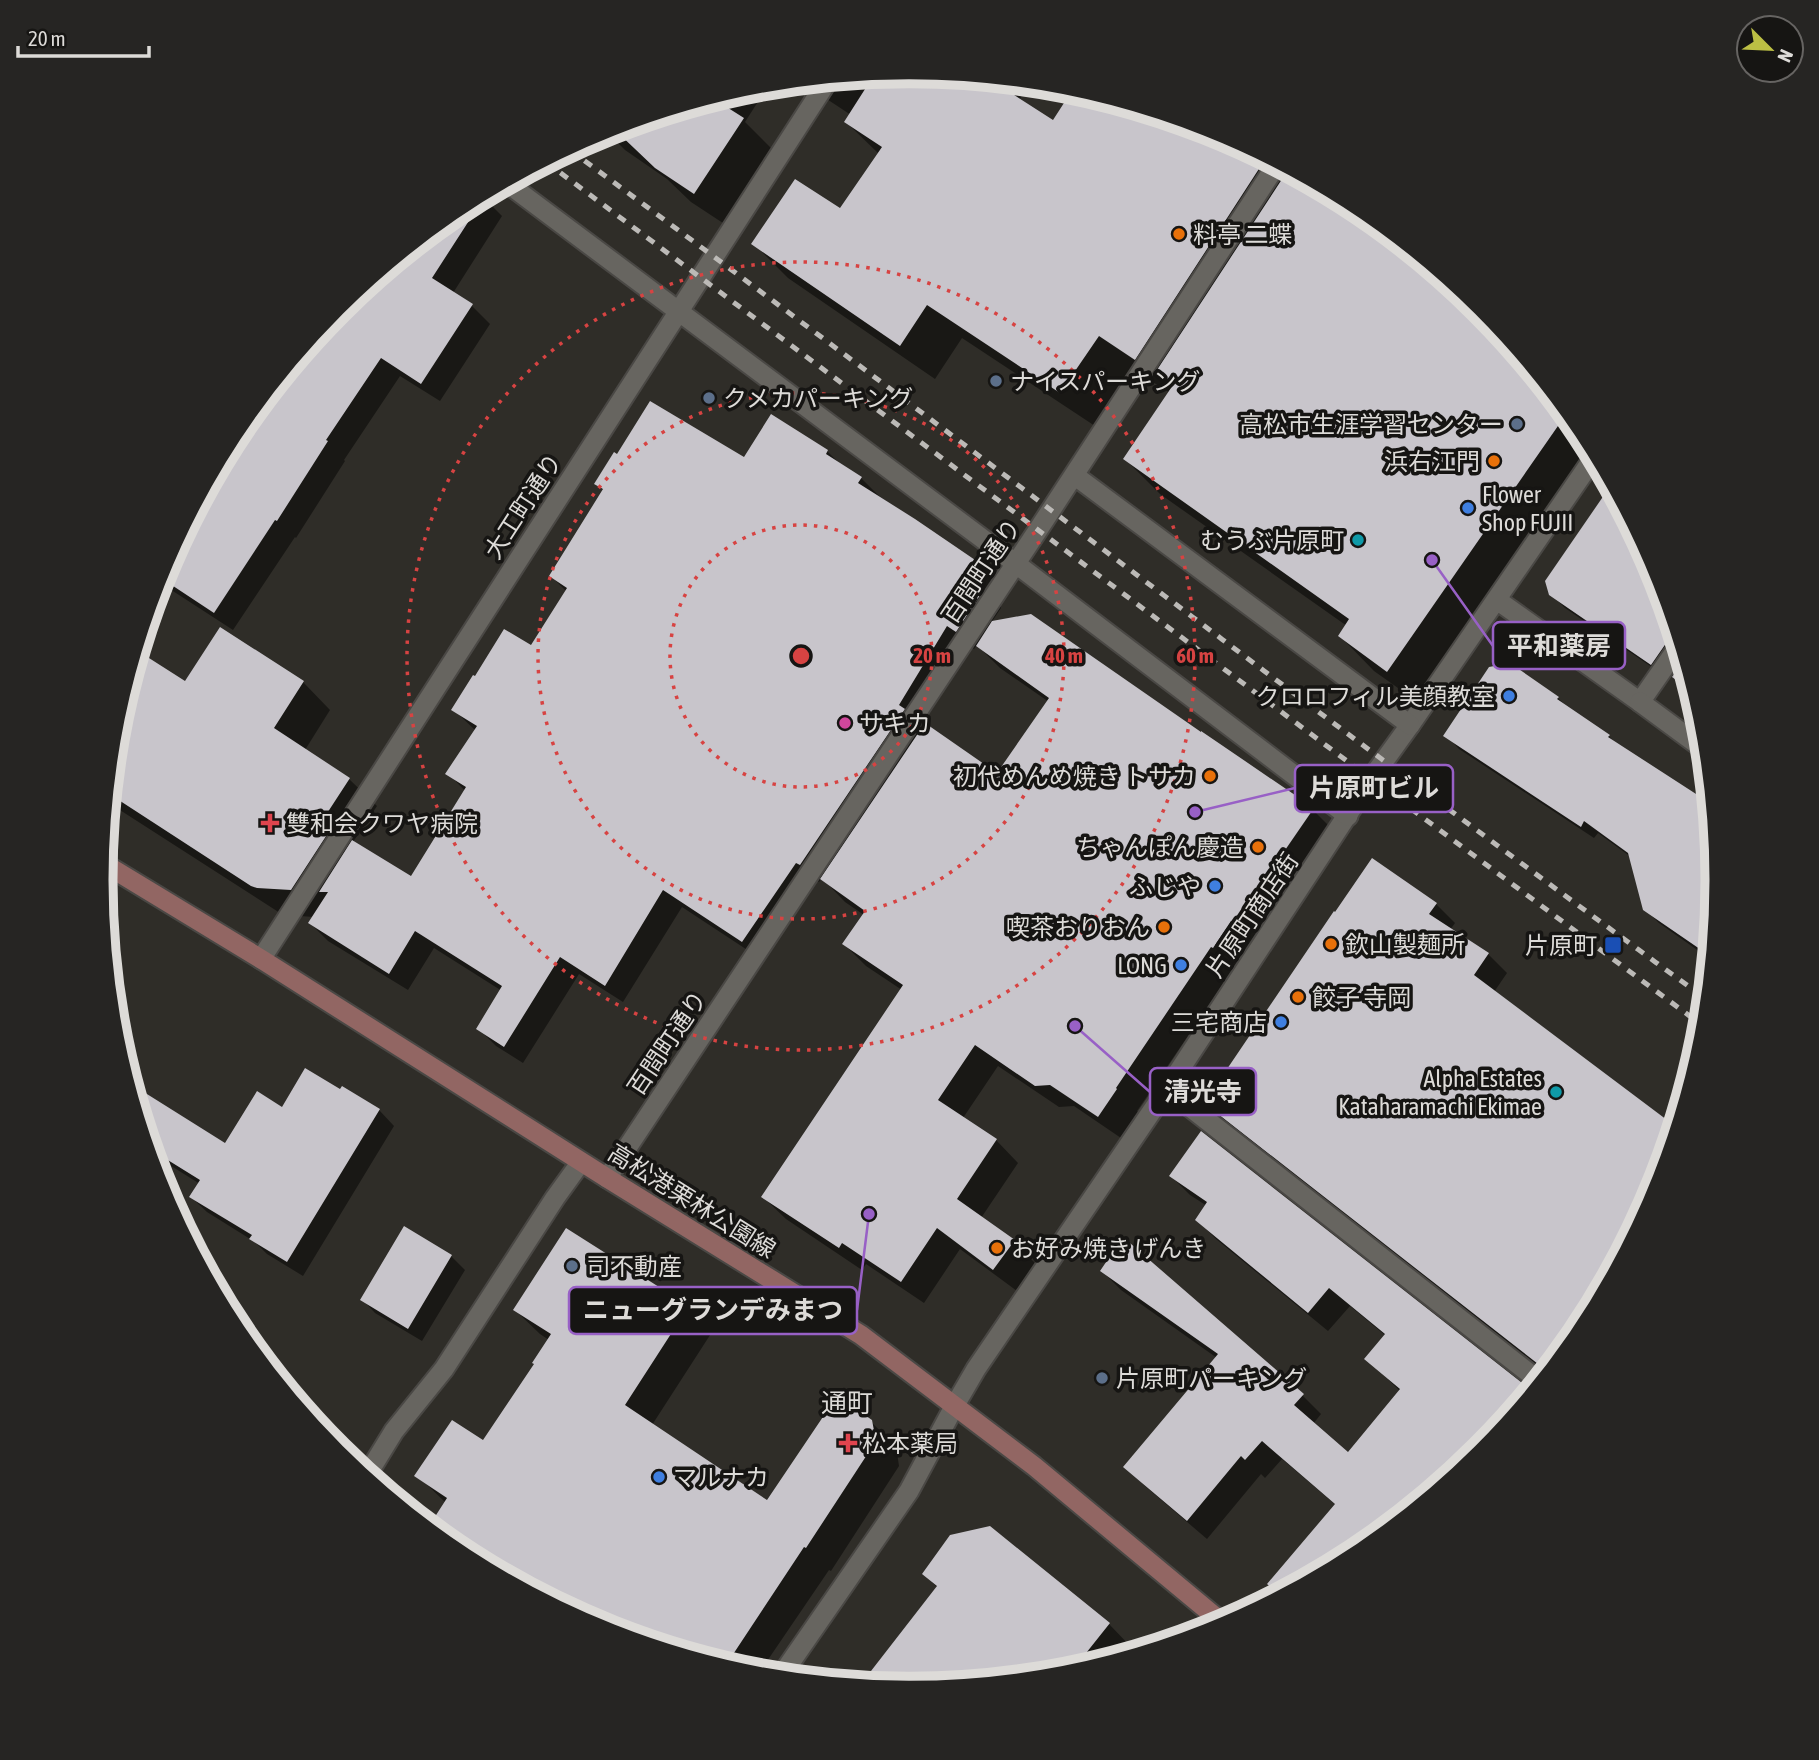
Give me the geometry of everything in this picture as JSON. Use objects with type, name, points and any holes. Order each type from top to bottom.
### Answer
[{"type":"main road","name":"高松港栗林公園線","points":[[113,869],[861,1335],[1034,1466],[1213,1615]]},
{"type":"street","name":"大工町通り","points":[[261,959],[822,89]]},
{"type":"street","name":"百間町通り","points":[[607,1178],[1272,171]]},
{"type":"street","points":[[515,189],[1348,816]]},
{"type":"street","name":"片原町商店街","points":[[788,1666],[909,1491],[976,1369],[1167,1089],[1371,779],[1589,466]]},
{"type":"street","points":[[1074,475],[1410,725]]},
{"type":"street","points":[[1497,600],[1693,741]]},
{"type":"street","points":[[1640,702],[1672,655]]},
{"type":"street","points":[[1167,1089],[1532,1376]]},
{"type":"street","points":[[372,1466],[394,1431],[444,1369],[581,1162]]},
{"type":"building","points":[[909,84],[1007,90],[1053,120],[1066,99],[1165,126],[1261,166],[1135,360],[1099,336],[1060,393],[927,305],[900,346],[751,244],[795,179],[840,208],[882,147],[844,122],[867,86]]},
{"type":"building","points":[[725,106],[744,118],[694,194],[655,168],[623,138],[654,126]]},
{"type":"building","name":"むうぶ片原町","points":[[1283,177],[1352,218],[1394,248],[1434,282],[1508,355],[1560,423],[1387,672],[1338,636],[1349,619],[1123,459],[1173,385],[1155,373]]},
{"type":"building","points":[[473,214],[432,278],[473,304],[421,384],[381,358],[326,440],[328,441],[277,521],[275,520],[214,613],[171,584],[220,482],[248,438],[278,395],[347,317],[425,248]]},
{"type":"building","points":[[650,401],[744,457],[771,414],[828,450],[826,454],[862,477],[858,483],[981,564],[984,589],[956,632],[947,626],[899,705],[905,709],[800,865],[796,863],[742,942],[663,890],[605,986],[560,957],[504,1047],[476,1029],[502,986],[415,931],[389,974],[308,923],[328,892],[319,892],[352,840],[411,876],[466,787],[445,774],[477,726],[451,710],[504,629],[531,645],[567,588],[549,576],[603,489],[594,484],[614,452],[617,454]]},
{"type":"building","points":[[1605,494],[1645,575],[1668,641],[1651,665],[1549,595],[1545,581]]},
{"type":"building","points":[[1031,614],[1314,808],[1235,923],[1231,921],[1213,948],[1211,947],[1098,1117],[1050,1085],[1035,1086],[975,1045],[938,1100],[997,1139],[957,1199],[1015,1240],[993,1270],[937,1228],[901,1282],[842,1243],[839,1248],[761,1197],[903,985],[842,944],[865,911],[820,879],[925,723],[997,773],[1049,698],[976,646],[992,621]]},
{"type":"building","points":[[220,627],[304,681],[274,728],[350,778],[322,821],[332,827],[291,890],[251,886],[118,799],[129,725],[146,656],[185,681]]},
{"type":"building","points":[[1510,663],[1610,735],[1608,737],[1701,797],[1705,880],[1702,951],[1643,910],[1628,853],[1584,821],[1581,827],[1443,736],[1489,667]]},
{"type":"building","points":[[1677,670],[1680,683],[1672,677]]},
{"type":"building","points":[[1372,858],[1437,903],[1429,914],[1489,953],[1474,975],[1668,1120],[1645,1185],[1623,1232],[1599,1278],[1540,1366],[1204,1103]]},
{"type":"building","points":[[305,1068],[380,1109],[287,1262],[249,1239],[252,1235],[189,1197],[200,1180],[164,1158],[143,1091],[225,1143],[257,1091],[282,1107]]},
{"type":"building","points":[[1201,1131],[1525,1385],[1472,1443],[1394,1512],[1352,1542],[1272,1588],[1267,1584],[1335,1504],[1262,1441],[1245,1460],[1241,1456],[1187,1521],[1123,1467],[1218,1354],[1100,1271],[1123,1237],[1304,1394],[1294,1405],[1348,1452],[1400,1389],[1364,1359],[1385,1334],[1329,1288],[1308,1313],[1195,1220],[1207,1202],[1169,1176]]},
{"type":"building","points":[[404,1226],[452,1255],[408,1329],[360,1300]]},
{"type":"building","points":[[566,1228],[689,1306],[625,1405],[767,1500],[837,1396],[872,1420],[876,1441],[732,1656],[654,1634],[557,1594],[467,1542],[434,1518],[447,1498],[414,1476],[452,1420],[483,1440],[551,1334],[513,1310]]},
{"type":"building","points":[[990,1526],[1110,1623],[1083,1657],[1065,1661],[962,1674],[876,1675],[871,1671],[937,1586],[922,1574],[950,1535]]},
{"type":"railway","points":[[579,157],[1697,993]]},
{"type":"railway","points":[[554,168],[1693,1018]]},
{"type":"place","name":"料亭 二蝶","points":[[1179,234]]},
{"type":"place","name":"ナイスパーキング","points":[[996,381]]},
{"type":"place","name":"クメカパーキング","points":[[709,398]]},
{"type":"place","name":"高松市生涯学習センター","points":[[1517,424]]},
{"type":"place","name":"浜右江門","points":[[1494,461]]},
{"type":"place","name":"Flower Shop FUJII","points":[[1468,508]]},
{"type":"place","name":"むうぶ片原町","points":[[1358,540]]},
{"type":"place","name":"平和薬房","points":[[1432,560]]},
{"type":"place","name":"クロロフィル美顔教室","points":[[1509,696]]},
{"type":"place","name":"サキカ","points":[[845,723]]},
{"type":"place","name":"初代めんめ焼き トサカ","points":[[1210,776]]},
{"type":"place","name":"片原町ビル","points":[[1195,812]]},
{"type":"place","name":"雙和会クワヤ病院","points":[[270,823]]},
{"type":"place","name":"ちゃんぽん慶造","points":[[1258,847]]},
{"type":"place","name":"ふじや","points":[[1215,886]]},
{"type":"place","name":"喫茶おりおん","points":[[1164,927]]},
{"type":"place","name":"欽山製麺所","points":[[1331,944]]},
{"type":"place","name":"片原町","points":[[1613,945]]},
{"type":"place","name":"LONG","points":[[1181,965]]},
{"type":"place","name":"餃子 寺岡","points":[[1298,997]]},
{"type":"place","name":"三宅商店","points":[[1281,1022]]},
{"type":"place","name":"清光寺","points":[[1075,1026]]},
{"type":"place","name":"Alpha Estates Kataharamachi Ekimae","points":[[1556,1092]]},
{"type":"place","name":"ニューグランデみまつ","points":[[869,1214]]},
{"type":"place","name":"お好み焼き げんき","points":[[997,1248]]},
{"type":"place","name":"司不動産","points":[[572,1266]]},
{"type":"place","name":"片原町パーキング","points":[[1102,1378]]},
{"type":"place","name":"松本薬局","points":[[848,1443]]},
{"type":"place","name":"マルナカ","points":[[659,1477]]},
{"type":"district","name":"通町","points":[[847,1403]]}]
